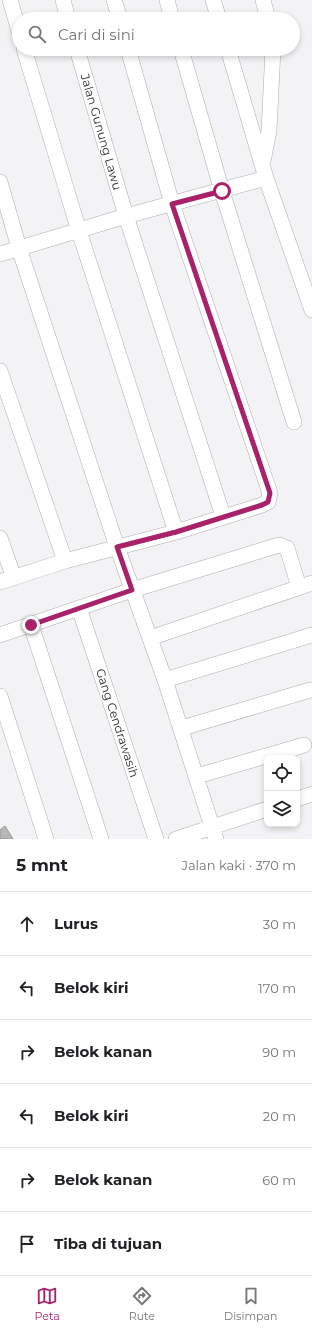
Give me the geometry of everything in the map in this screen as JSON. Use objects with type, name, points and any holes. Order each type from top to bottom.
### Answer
[{"type":"street","points":[[10,0],[13,12]]},
{"type":"street","points":[[63,0],[66,12]]},
{"type":"street","points":[[114,0],[118,12]]},
{"type":"street","points":[[167,0],[170,12]]},
{"type":"street","points":[[213,0],[217,12]]},
{"type":"street","points":[[263,0],[266,12]]},
{"type":"street","points":[[26,56],[79,231],[176,532]]},
{"type":"street","name":"Jalan Gunung Lawu","points":[[79,56],[126,216],[223,516]]},
{"type":"street","points":[[0,538],[7,580],[65,561],[176,532],[268,502],[270,493],[172,204],[130,56]]},
{"type":"street","points":[[183,56],[222,191],[294,422]]},
{"type":"street","points":[[230,56],[266,178],[312,310]]},
{"type":"street","points":[[262,162],[269,131],[273,56]]},
{"type":"street","points":[[0,254],[126,216],[266,178]]},
{"type":"street","points":[[0,182],[19,248],[117,547],[182,728],[214,833]]},
{"type":"street","points":[[0,371],[65,561]]},
{"type":"street","points":[[0,635],[132,590],[282,545],[287,548],[306,585],[150,638]]},
{"type":"street","name":"Gang Cendrawasih","points":[[79,608],[156,839]]},
{"type":"street","points":[[31,625],[101,839]]},
{"type":"street","points":[[165,680],[312,635]]},
{"type":"street","points":[[182,728],[310,690]]},
{"type":"street","points":[[0,696],[46,839]]},
{"type":"street","points":[[197,776],[304,745]]},
{"type":"street","points":[[300,798],[312,794]]},
{"type":"street","points":[[176,839],[214,833],[264,810]]},
{"type":"building","points":[[5,826],[13,839],[0,839],[0,830]]},
{"type":"route","points":[[31,625],[132,590],[117,547],[176,532],[268,502],[270,493],[172,204],[222,191]]}]
